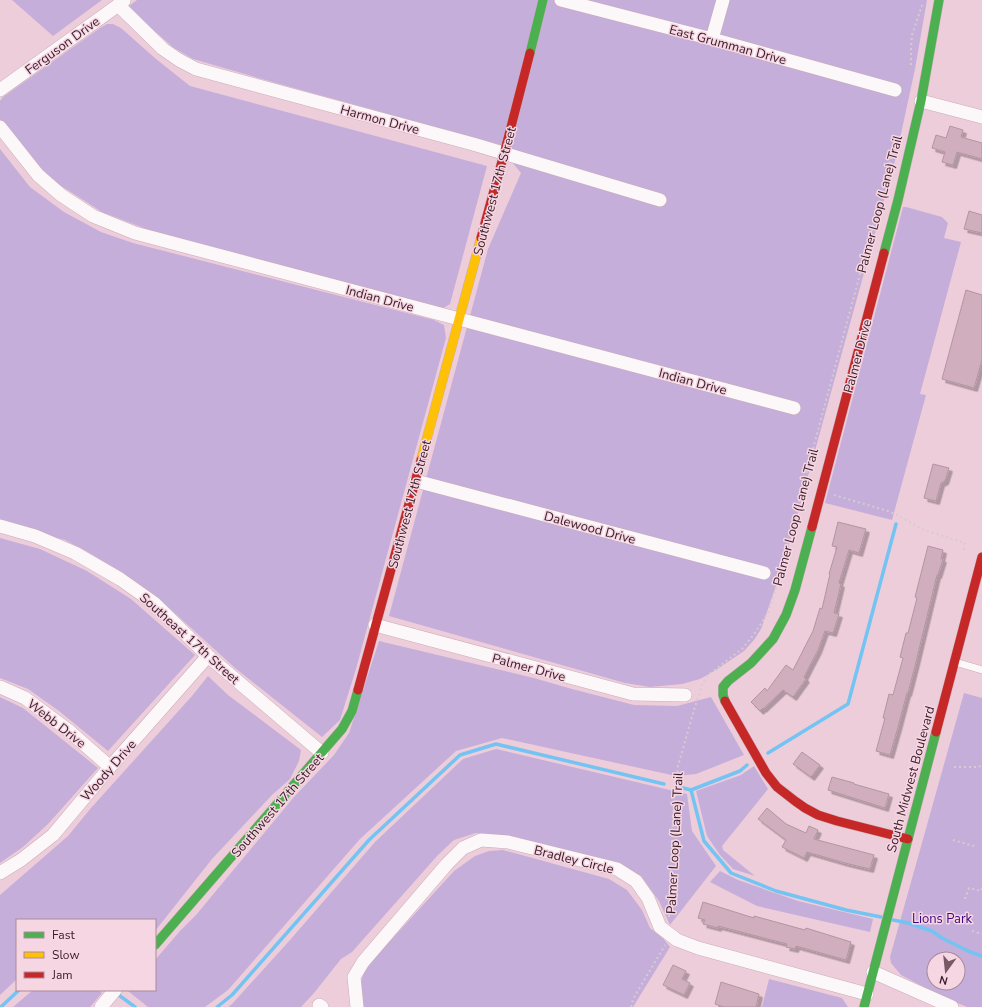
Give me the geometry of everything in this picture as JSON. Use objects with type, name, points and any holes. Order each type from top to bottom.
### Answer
[{"type":"street","name":"Southwest 17th Street","points":[[156,944],[322,753],[342,729],[352,711],[504,154],[543,0]]},
{"type":"street","name":"East Grumman Drive","points":[[561,0],[712,39],[895,90]]},
{"type":"street","points":[[712,39],[723,0]]},
{"type":"street","name":"Palmer Drive","points":[[908,839],[818,815],[800,804],[777,786],[766,773],[725,703],[723,688],[728,681],[751,663],[772,639],[786,616],[795,590],[896,208],[921,101],[939,0]]},
{"type":"street","name":"Harmon Drive","points":[[121,3],[163,49],[196,69],[458,140],[660,200]]},
{"type":"street","name":"Ferguson Drive","points":[[0,90],[121,3]]},
{"type":"street","points":[[921,101],[982,117]]},
{"type":"street","name":"Indian Drive","points":[[0,127],[38,175],[61,195],[93,216],[135,232],[794,408]]},
{"type":"street","name":"Dalewood Drive","points":[[416,481],[764,573]]},
{"type":"street","name":"Southeast 17th Street","points":[[0,526],[35,536],[74,553],[120,579],[154,603],[208,656],[322,753]]},
{"type":"street","name":"South Midwest Boulevard","points":[[865,1001],[982,557]]},
{"type":"street","name":"Palmer Drive","points":[[375,625],[633,694],[685,695]]},
{"type":"street","name":"Woody Drive","points":[[0,873],[21,860],[53,834],[208,656]]},
{"type":"street","name":"Webb Drive","points":[[0,687],[25,698],[68,730],[110,767]]},
{"type":"street","name":"Bradley Circle","points":[[357,1007],[354,977],[363,962],[447,864],[463,848],[481,840],[508,842],[617,869],[636,881],[648,898],[660,927],[677,940],[865,1001]]},
{"type":"street","points":[[873,972],[952,1007]]},
{"type":"street","points":[[101,1007],[115,991]]},
{"type":"lane","points":[[954,662],[982,670]]},
{"type":"path","points":[[911,70],[912,35],[923,0]]},
{"type":"path","name":"Palmer Loop (Lane) Trail","points":[[631,1007],[633,999],[665,946],[669,934],[674,796],[678,766],[703,682],[708,675],[742,649],[768,613],[804,486],[893,148]]},
{"type":"path","points":[[831,494],[888,511],[924,530],[965,544],[963,552]]},
{"type":"path","points":[[954,767],[979,767],[982,764]]},
{"type":"path","points":[[953,840],[974,846]]},
{"type":"path","points":[[965,900],[969,888],[981,891],[982,888]]},
{"type":"path","points":[[972,931],[982,934]]},
{"type":"green space","points":[[12,0],[102,0],[53,36]]},
{"type":"green space","points":[[137,0],[927,0],[915,69],[896,157],[784,563],[761,629],[744,651],[700,679],[682,684],[650,687],[625,683],[389,616],[488,249],[521,173],[497,144],[193,59],[174,48],[129,6]]},
{"type":"green space","points":[[107,24],[113,24],[121,28],[156,59],[190,86],[487,166],[450,304],[442,309],[149,230],[102,212],[55,182],[0,122],[0,101],[3,97]]},
{"type":"green space","points":[[0,149],[30,187],[64,212],[101,232],[133,243],[434,320],[444,325],[446,338],[356,669],[340,720],[322,737],[235,668],[156,596],[129,577],[65,540],[0,522]]},
{"type":"green space","points":[[903,207],[942,217],[948,223],[944,238],[961,242],[920,394],[926,395],[892,520],[825,503]]},
{"type":"green space","points":[[0,538],[40,549],[87,571],[131,599],[195,655],[108,751],[59,711],[28,689],[0,678]]},
{"type":"green space","points":[[379,641],[534,678],[634,705],[677,706],[711,697],[744,755],[696,774],[676,776],[502,738],[456,751],[360,839],[228,990],[205,1007],[148,1007],[128,991],[156,991],[156,959],[196,915],[294,797],[334,755],[349,733]]},
{"type":"green space","points":[[208,676],[228,695],[301,750],[299,761],[290,779],[272,795],[212,859],[156,930],[156,919],[16,919],[16,980],[0,995],[0,895],[68,836],[91,808],[192,696]]},
{"type":"green space","name":"Lions Park","points":[[964,693],[982,698],[982,1007],[967,1007],[931,991],[966,991],[966,951],[926,951],[926,988],[901,975],[891,963],[890,957]]},
{"type":"green space","points":[[0,697],[23,708],[98,768],[48,824],[23,847],[0,863]]},
{"type":"green space","points":[[496,749],[687,794],[692,831],[716,866],[670,925],[659,901],[641,876],[618,862],[505,836],[476,833],[454,840],[438,855],[352,952],[341,959],[301,1007],[228,1007],[290,940],[375,842],[463,759]]},
{"type":"green space","points":[[754,766],[768,789],[722,846],[723,850],[755,876],[733,869],[720,855],[707,836],[696,791],[741,775]]},
{"type":"green space","points":[[503,850],[609,879],[627,890],[642,910],[650,928],[663,938],[670,947],[633,1007],[363,1007],[361,982],[364,972],[370,963],[454,871],[475,856],[489,851]]},
{"type":"green space","points":[[720,871],[738,880],[798,901],[873,919],[870,932],[757,906],[710,882]]},
{"type":"green space","points":[[769,979],[842,998],[848,1007],[762,1007]]},
{"type":"green space","points":[[32,991],[99,991],[102,993],[90,1007],[13,1007]]},
{"type":"building","points":[[950,126],[963,130],[961,137],[982,143],[982,159],[957,152],[953,165],[942,162],[945,152],[932,148],[936,135],[946,138]]},
{"type":"building","points":[[969,211],[982,215],[982,233],[964,229]]},
{"type":"building","points":[[966,290],[982,295],[982,360],[974,388],[942,379]]},
{"type":"building","points":[[933,464],[949,468],[945,481],[941,483],[936,501],[924,498]]},
{"type":"building","points":[[838,522],[866,529],[859,553],[849,550],[839,583],[841,584],[834,613],[839,614],[833,633],[825,631],[818,650],[804,677],[806,679],[793,697],[783,690],[760,711],[751,702],[765,688],[767,691],[786,665],[793,670],[813,631],[820,608],[822,609],[829,574],[837,547],[832,546]]},
{"type":"building","points":[[928,546],[943,550],[941,559],[943,559],[937,575],[908,693],[890,755],[876,751],[885,718],[883,718],[889,694],[893,695],[903,658],[900,657],[917,598],[915,597]]},
{"type":"building","points":[[802,752],[820,765],[811,777],[793,764]]},
{"type":"building","points":[[832,777],[889,794],[885,808],[828,790]]},
{"type":"building","points":[[767,808],[786,824],[806,833],[809,826],[818,830],[814,839],[874,855],[870,869],[807,852],[804,858],[782,847],[786,840],[758,819]]},
{"type":"building","points":[[703,902],[754,918],[754,916],[805,930],[806,928],[851,942],[846,960],[796,946],[795,949],[786,947],[787,944],[718,926],[718,928],[703,924],[705,920],[698,918]]},
{"type":"building","points":[[673,965],[686,971],[682,979],[690,983],[684,995],[663,985]]},
{"type":"building","points":[[721,982],[759,994],[756,1007],[724,1007],[715,1004]]},
{"type":"waterway","points":[[768,753],[848,704],[896,524]]},
{"type":"waterway","points":[[217,1007],[232,995],[369,840],[460,755],[496,744],[664,784]]},
{"type":"waterway","points":[[683,788],[691,790],[740,771],[747,765]]},
{"type":"waterway","points":[[691,790],[704,841],[731,873],[776,891],[846,910],[881,917]]},
{"type":"waterway","points":[[893,920],[932,931],[942,938],[982,956]]},
{"type":"waterway","points":[[1,1007],[18,991]]},
{"type":"waterway","points":[[116,993],[135,1007]]},
{"type":"traffic: fast","points":[[530,53],[543,0]]},
{"type":"traffic: fast","points":[[884,253],[921,101],[939,0]]},
{"type":"traffic: fast","points":[[725,701],[723,687],[728,681],[751,663],[773,639],[786,615],[795,590],[812,527]]},
{"type":"traffic: fast","points":[[156,944],[342,729],[352,711],[358,690]]},
{"type":"traffic: fast","points":[[864,1007],[936,732]]},
{"type":"traffic: slow","points":[[421,460],[481,238]]},
{"type":"traffic: jam","points":[[481,238],[530,53]]},
{"type":"traffic: jam","points":[[812,527],[884,253]]},
{"type":"traffic: jam","points":[[358,690],[421,460]]},
{"type":"traffic: jam","points":[[936,732],[982,557]]},
{"type":"traffic: jam","points":[[725,701],[766,773],[777,787],[795,801],[818,815],[908,839]]}]
